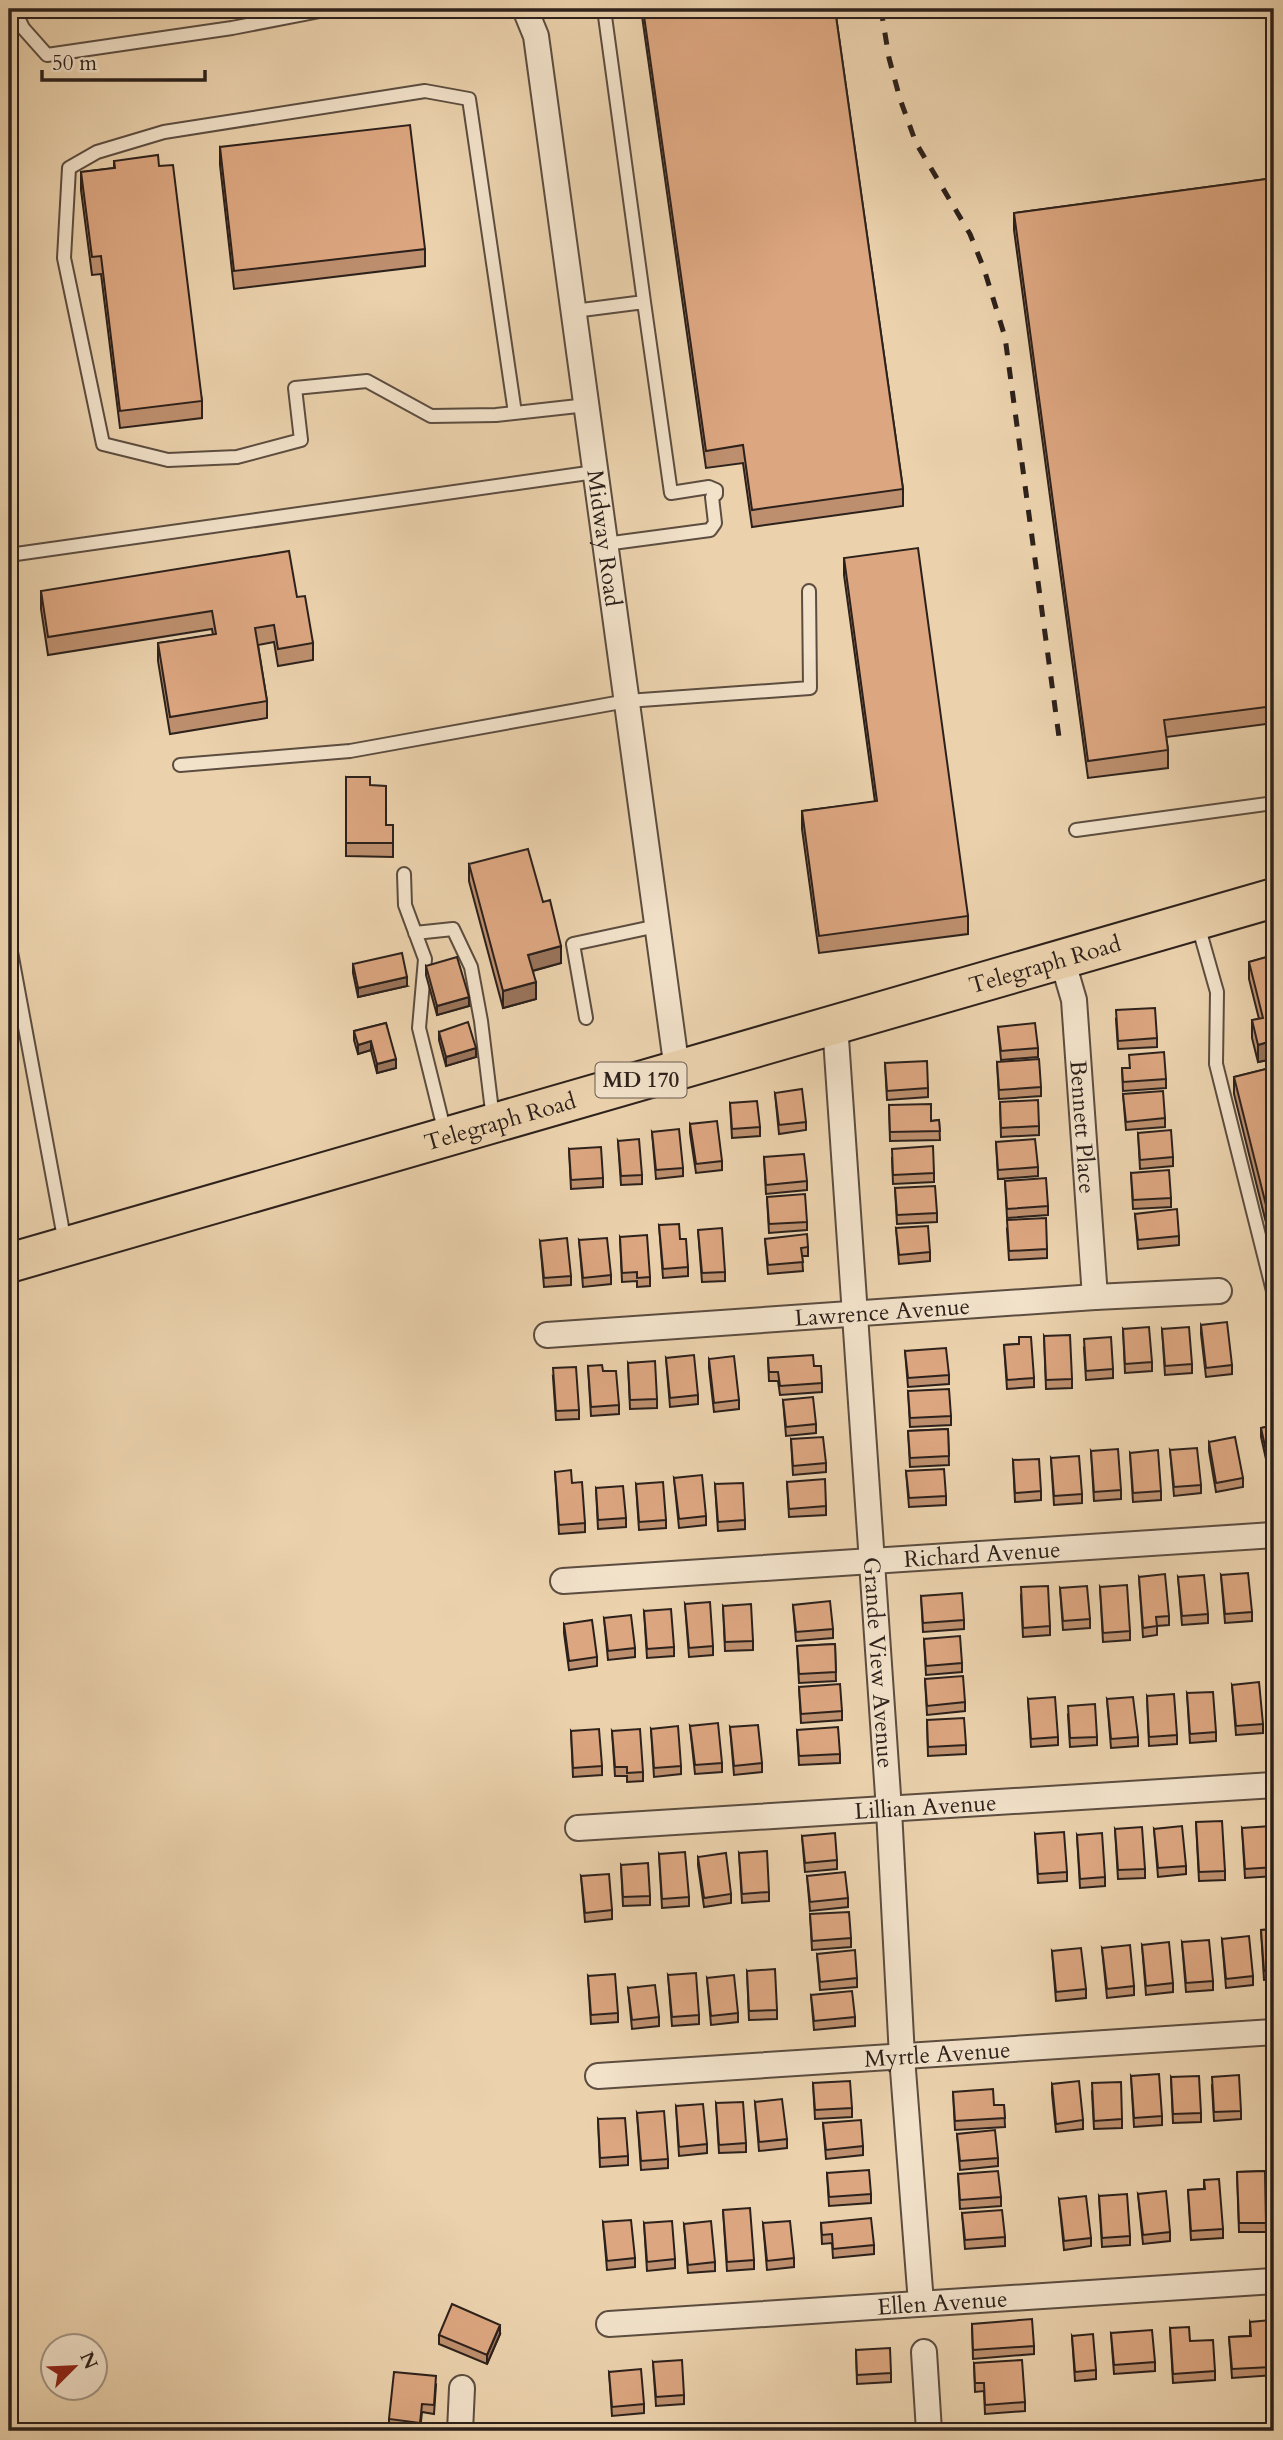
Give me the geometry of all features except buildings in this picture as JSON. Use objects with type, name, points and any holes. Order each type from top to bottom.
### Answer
[{"type":"main road","name":"Telegraph Road","points":[[9,1263],[1274,898]]},
{"type":"street","name":"Midway Road","points":[[525,9],[536,36],[677,1070]]},
{"type":"street","name":"Bennett Place","points":[[1062,959],[1074,1000],[1095,1297]]},
{"type":"street","name":"Grande View Avenue","points":[[835,1024],[889,1810],[902,2057],[921,2304]]},
{"type":"street","name":"Lawrence Avenue","points":[[547,1335],[1095,1297],[1219,1291]]},
{"type":"street","name":"Richard Avenue","points":[[563,1581],[1274,1535]]},
{"type":"street","name":"Lillian Avenue","points":[[578,1828],[1274,1784]]},
{"type":"street","name":"Myrtle Avenue","points":[[598,2076],[1274,2032]]},
{"type":"street","name":"Ellen Avenue","points":[[610,2324],[1274,2281]]},
{"type":"street","points":[[924,2352],[929,2431]]},
{"type":"street","points":[[460,2431],[462,2388]]},
{"type":"lane","points":[[13,9],[23,28],[47,55],[232,28],[330,9]]},
{"type":"lane","points":[[604,9],[671,493],[713,487],[716,494],[712,497],[715,523],[709,530],[605,544]]},
{"type":"lane","points":[[514,413],[469,99],[425,90],[164,132],[97,152],[69,168],[64,258],[103,444],[169,460],[237,457],[301,440],[295,388],[367,381],[431,416],[514,413],[587,405]]},
{"type":"lane","points":[[574,311],[644,302]]},
{"type":"lane","points":[[9,555],[596,472]]},
{"type":"lane","points":[[180,765],[350,751],[627,701],[810,688],[810,591]]},
{"type":"lane","points":[[1076,830],[1274,803]]},
{"type":"lane","points":[[404,874],[405,905],[425,959],[419,1028],[446,1136]]},
{"type":"lane","points":[[1197,920],[1217,992],[1216,1064],[1274,1295]]},
{"type":"lane","points":[[586,1018],[573,944],[657,926]]},
{"type":"lane","points":[[415,933],[453,929],[471,967],[494,1122]]},
{"type":"lane","points":[[9,941],[65,1247]]},
{"type":"railway","points":[[881,9],[889,58],[916,143],[970,234],[1005,337],[1059,737]]}]
